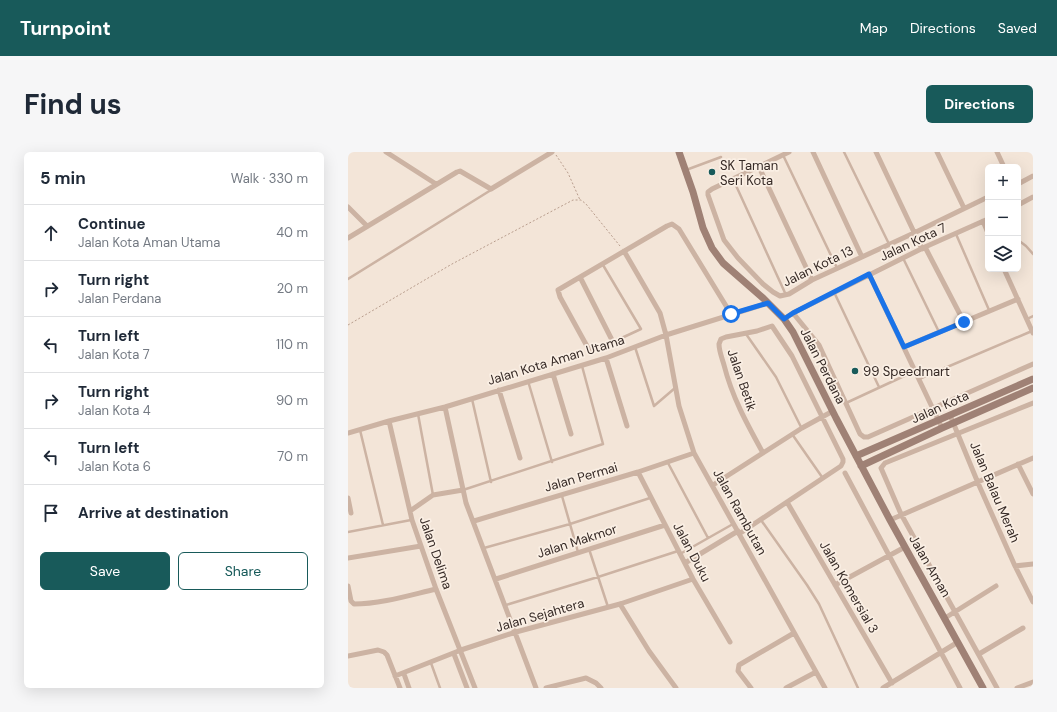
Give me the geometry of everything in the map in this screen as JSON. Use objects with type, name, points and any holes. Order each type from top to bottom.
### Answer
[{"type":"street","points":[[386,152],[436,184]]},
{"type":"street","points":[[348,238],[458,171],[492,189],[553,152]]},
{"type":"street","name":"Jalan Perdana","points":[[679,152],[686,170],[703,228],[712,248],[723,263],[784,319],[802,347],[856,456]]},
{"type":"street","points":[[733,179],[790,152]]},
{"type":"street","points":[[813,152],[862,258]]},
{"type":"street","points":[[876,152],[914,234],[964,322]]},
{"type":"street","points":[[937,152],[964,208]]},
{"type":"street","points":[[997,152],[1003,164]]},
{"type":"street","points":[[759,167],[812,280]]},
{"type":"street","points":[[1021,182],[1033,176]]},
{"type":"street","name":"Jalan Kota 13","points":[[733,179],[708,192],[708,197],[724,240],[763,284],[780,296],[786,295],[812,280],[914,234],[985,198]]},
{"type":"street","points":[[1021,203],[1033,198]]},
{"type":"street","points":[[348,207],[367,226]]},
{"type":"street","name":"Jalan Kota 7","points":[[784,319],[869,274],[985,220]]},
{"type":"street","points":[[580,277],[613,342],[589,350],[560,297],[558,290],[580,277],[602,264],[624,251],[667,226],[675,225],[679,229],[731,314]]},
{"type":"street","name":"Jalan Rambutan","points":[[624,251],[658,309],[666,335],[681,414],[694,453],[825,688]]},
{"type":"street","points":[[1005,272],[1033,332]]},
{"type":"street","points":[[869,274],[942,428]]},
{"type":"street","points":[[904,347],[1018,299]]},
{"type":"street","name":"Jalan Kota Aman Utama","points":[[348,433],[445,407],[606,358],[666,335],[768,303]]},
{"type":"street","points":[[793,313],[819,345],[860,434],[866,437],[1033,364]]},
{"type":"street","name":"Jalan Betik","points":[[763,453],[734,399],[719,347],[720,341],[724,338],[772,326],[792,356],[822,416]]},
{"type":"street","points":[[606,358],[627,426]]},
{"type":"street","points":[[553,374],[571,434]]},
{"type":"street","name":"Jalan Kota","points":[[856,456],[1033,379]]},
{"type":"street","name":"Jalan Kota","points":[[862,466],[942,428],[1033,388]]},
{"type":"street","points":[[499,390],[520,458]]},
{"type":"street","points":[[997,688],[901,514],[882,470],[883,464],[1033,403]]},
{"type":"street","points":[[445,407],[463,490],[536,688]]},
{"type":"street","points":[[713,485],[792,434],[833,411]]},
{"type":"street","name":"Jalan Balau Merah","points":[[950,415],[978,483],[1015,566],[1033,602]]},
{"type":"street","points":[[684,563],[760,520],[841,466],[843,459],[822,416]]},
{"type":"street","name":"Jalan Delima","points":[[389,421],[412,520],[436,589],[476,688]]},
{"type":"street","name":"Jalan Permai","points":[[474,521],[638,472],[694,453]]},
{"type":"street","name":"Jalan Aman","points":[[856,456],[983,688]]},
{"type":"street","points":[[890,520],[1033,458]]},
{"type":"street","points":[[1018,464],[1033,494]]},
{"type":"street","name":"Jalan Duku","points":[[638,472],[684,563],[730,642]]},
{"type":"street","points":[[845,472],[960,688]]},
{"type":"street","points":[[410,511],[433,495],[463,490]]},
{"type":"street","points":[[348,498],[351,513]]},
{"type":"street","name":"Jalan Komersial 3","points":[[787,502],[892,683]]},
{"type":"street","name":"Jalan Makmor","points":[[496,578],[665,525]]},
{"type":"street","points":[[348,558],[421,546]]},
{"type":"street","points":[[835,585],[905,547]]},
{"type":"street","points":[[1015,566],[1033,564]]},
{"type":"street","name":"Jalan Sejahtera","points":[[395,676],[404,674],[461,650],[516,632],[620,604],[693,579]]},
{"type":"street","points":[[348,586],[351,601],[354,604],[436,589]]},
{"type":"street","points":[[945,618],[996,586]]},
{"type":"street","points":[[620,604],[676,688]]},
{"type":"street","points":[[979,654],[1023,628]]},
{"type":"street","points":[[751,688],[738,671],[738,666],[794,633]]},
{"type":"street","points":[[883,688],[958,642]]},
{"type":"street","points":[[348,656],[380,650],[384,652],[387,655],[400,688]]},
{"type":"street","points":[[454,654],[467,688]]},
{"type":"street","points":[[786,688],[816,672]]},
{"type":"street","points":[[404,674],[409,688]]},
{"type":"street","points":[[546,688],[586,678],[596,682],[601,688]]},
{"type":"street","points":[[1017,688],[1033,682]]},
{"type":"lane","points":[[844,152],[889,245]]},
{"type":"lane","points":[[783,155],[837,269]]},
{"type":"lane","points":[[686,170],[721,156]]},
{"type":"lane","points":[[733,179],[786,295]]},
{"type":"lane","points":[[348,279],[492,189]]},
{"type":"lane","points":[[955,233],[989,311]]},
{"type":"lane","points":[[1021,242],[1033,254]]},
{"type":"lane","points":[[903,258],[939,332]]},
{"type":"lane","points":[[602,264],[641,329],[613,342]]},
{"type":"lane","points":[[834,292],[879,387]]},
{"type":"lane","points":[[1027,319],[1033,316]]},
{"type":"lane","points":[[919,379],[1033,332]]},
{"type":"lane","points":[[746,333],[776,377],[802,428]]},
{"type":"lane","points":[[635,347],[654,406],[675,387]]},
{"type":"lane","points":[[463,490],[552,462],[603,443],[581,365]]},
{"type":"lane","points":[[845,403],[915,371]]},
{"type":"lane","points":[[528,381],[552,462]]},
{"type":"lane","points":[[472,398],[491,482]]},
{"type":"lane","points":[[418,414],[433,495]]},
{"type":"lane","points":[[360,430],[384,525]]},
{"type":"lane","points":[[792,434],[823,478]]},
{"type":"lane","points":[[668,462],[708,538]]},
{"type":"lane","points":[[561,494],[578,553]]},
{"type":"lane","points":[[484,548],[570,524],[651,497]]},
{"type":"lane","points":[[348,532],[412,520]]},
{"type":"lane","points":[[760,520],[819,604],[858,688]]},
{"type":"lane","points":[[506,605],[679,553],[734,524]]},
{"type":"lane","points":[[589,549],[608,607]]},
{"type":"lane","points":[[431,663],[440,688]]},
{"type":"path","points":[[553,152],[568,173],[580,200],[586,204],[624,251]]},
{"type":"path","points":[[348,325],[452,264],[560,206],[573,200],[580,200]]},
{"type":"place","name":"SK Taman Seri Kota","points":[[712,172]]},
{"type":"place","name":"99 Speedmart","points":[[855,371]]},
{"type":"route","points":[[731,314],[768,303],[784,319],[869,274],[904,347],[964,322]]}]
